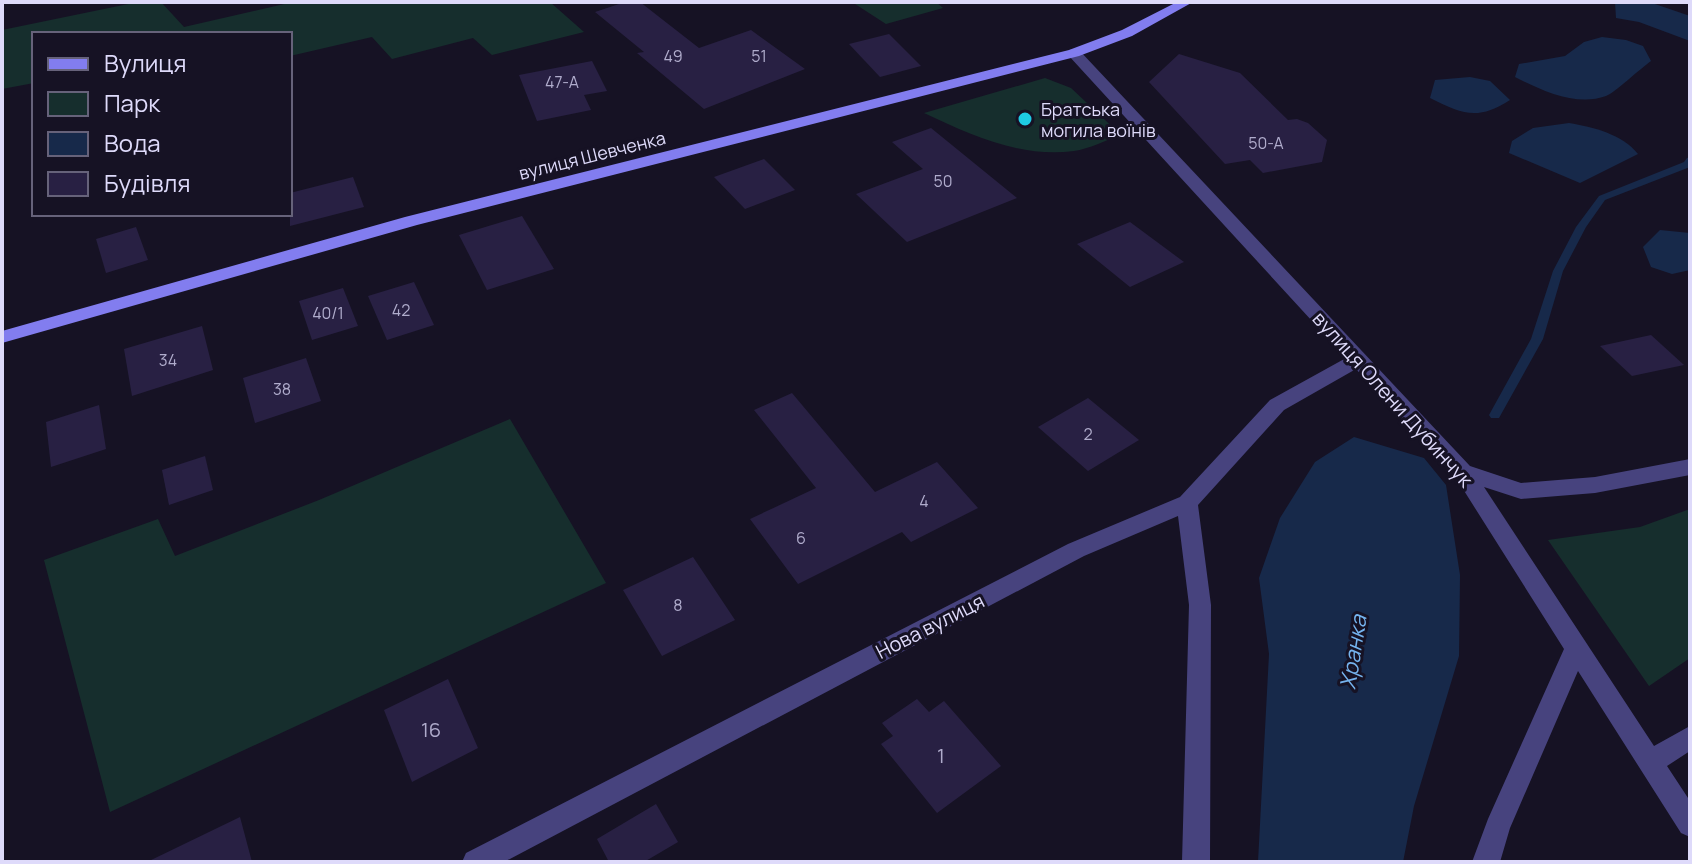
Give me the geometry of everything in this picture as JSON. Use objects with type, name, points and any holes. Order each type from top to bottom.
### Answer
[{"type":"main road","name":"вулиця Шевченка","points":[[2,337],[411,221],[1074,53],[1127,33],[1187,2]]},
{"type":"street","name":"вулиця Олени Дубинчук","points":[[1074,53],[1463,472],[1690,824]]},
{"type":"street","name":"Нова вулиця","points":[[476,862],[1076,550],[1187,503],[1277,405],[1359,359]]},
{"type":"street","points":[[1463,472],[1521,491],[1595,485],[1690,467]]},
{"type":"street","points":[[1187,503],[1200,605],[1196,862]]},
{"type":"street","points":[[1486,862],[1497,828],[1576,648]]},
{"type":"street","points":[[1650,763],[1690,737]]},
{"type":"green space","points":[[138,2],[161,2],[184,27],[293,2],[550,2],[584,32],[492,55],[473,38],[392,59],[372,37],[292,56],[292,32],[32,32],[32,83],[2,89],[2,30]]},
{"type":"green space","points":[[852,2],[936,2],[943,8],[886,24]]},
{"type":"green space","points":[[1045,78],[1071,88],[1121,135],[1080,150],[1034,151],[978,137],[924,113]]},
{"type":"green space","points":[[510,419],[606,583],[110,812],[44,560],[158,519],[175,556],[319,500]]},
{"type":"green space","points":[[1690,509],[1690,658],[1649,686],[1548,540],[1640,527]]},
{"type":"water","points":[[1615,2],[1649,2],[1690,16],[1690,41],[1639,22],[1616,18]]},
{"type":"water","points":[[1602,37],[1643,46],[1651,61],[1606,96],[1583,100],[1571,98],[1547,92],[1515,77],[1519,64],[1565,56],[1584,42]]},
{"type":"water","points":[[1470,77],[1490,81],[1510,100],[1488,111],[1470,113],[1430,98],[1435,80]]},
{"type":"water","points":[[1569,123],[1615,136],[1638,154],[1580,183],[1509,153],[1512,141],[1533,128]]},
{"type":"water","points":[[1660,230],[1690,233],[1690,270],[1672,274],[1651,267],[1643,247]]},
{"type":"water","points":[[1354,437],[1424,458],[1446,485],[1460,575],[1459,656],[1414,806],[1403,862],[1258,862],[1269,654],[1259,578],[1280,518],[1315,462]]},
{"type":"building","points":[[625,2],[640,2],[699,48],[751,30],[805,69],[704,109],[637,53],[644,52],[595,12]]},
{"type":"building","points":[[889,34],[921,66],[880,77],[849,44]]},
{"type":"building","points":[[1179,54],[1240,73],[1288,120],[1308,123],[1327,140],[1322,162],[1263,173],[1250,160],[1225,164],[1149,82]]},
{"type":"building","points":[[592,61],[607,91],[584,95],[591,110],[537,121],[519,75]]},
{"type":"building","points":[[931,128],[1017,198],[907,242],[856,194],[923,169],[892,142]]},
{"type":"building","points":[[764,159],[795,190],[745,209],[714,177]]},
{"type":"building","points":[[353,177],[364,207],[290,226],[292,192]]},
{"type":"building","points":[[522,216],[554,269],[487,290],[459,235]]},
{"type":"building","points":[[1130,222],[1184,262],[1130,287],[1077,244]]},
{"type":"building","points":[[136,227],[148,260],[106,273],[96,239]]},
{"type":"building","points":[[414,282],[434,325],[387,340],[368,296]]},
{"type":"building","points":[[343,288],[358,326],[312,340],[299,301]]},
{"type":"building","points":[[202,326],[213,370],[132,396],[124,349]]},
{"type":"building","points":[[1651,335],[1684,365],[1632,376],[1600,346]]},
{"type":"building","points":[[306,358],[321,401],[255,423],[243,378]]},
{"type":"building","points":[[792,393],[875,492],[937,462],[978,508],[911,542],[902,532],[798,584],[750,519],[816,488],[754,410]]},
{"type":"building","points":[[1088,398],[1139,440],[1088,471],[1038,427]]},
{"type":"building","points":[[99,405],[106,449],[51,467],[46,422]]},
{"type":"building","points":[[205,456],[213,490],[169,505],[162,470]]},
{"type":"building","points":[[693,557],[735,620],[662,656],[623,590]]},
{"type":"building","points":[[448,679],[478,748],[412,782],[384,710]]},
{"type":"building","points":[[917,699],[929,712],[944,701],[1001,766],[937,813],[881,744],[893,736],[882,723]]},
{"type":"building","points":[[656,804],[678,842],[644,862],[609,862],[597,839]]},
{"type":"building","points":[[240,817],[252,862],[147,862]]},
{"type":"waterway","name":"Хранка","points":[[1495,415],[1537,339],[1558,271],[1581,227],[1602,198],[1688,164],[1690,160]]},
{"type":"place","name":"Братська могила воїнів","points":[[1025,119]]}]
